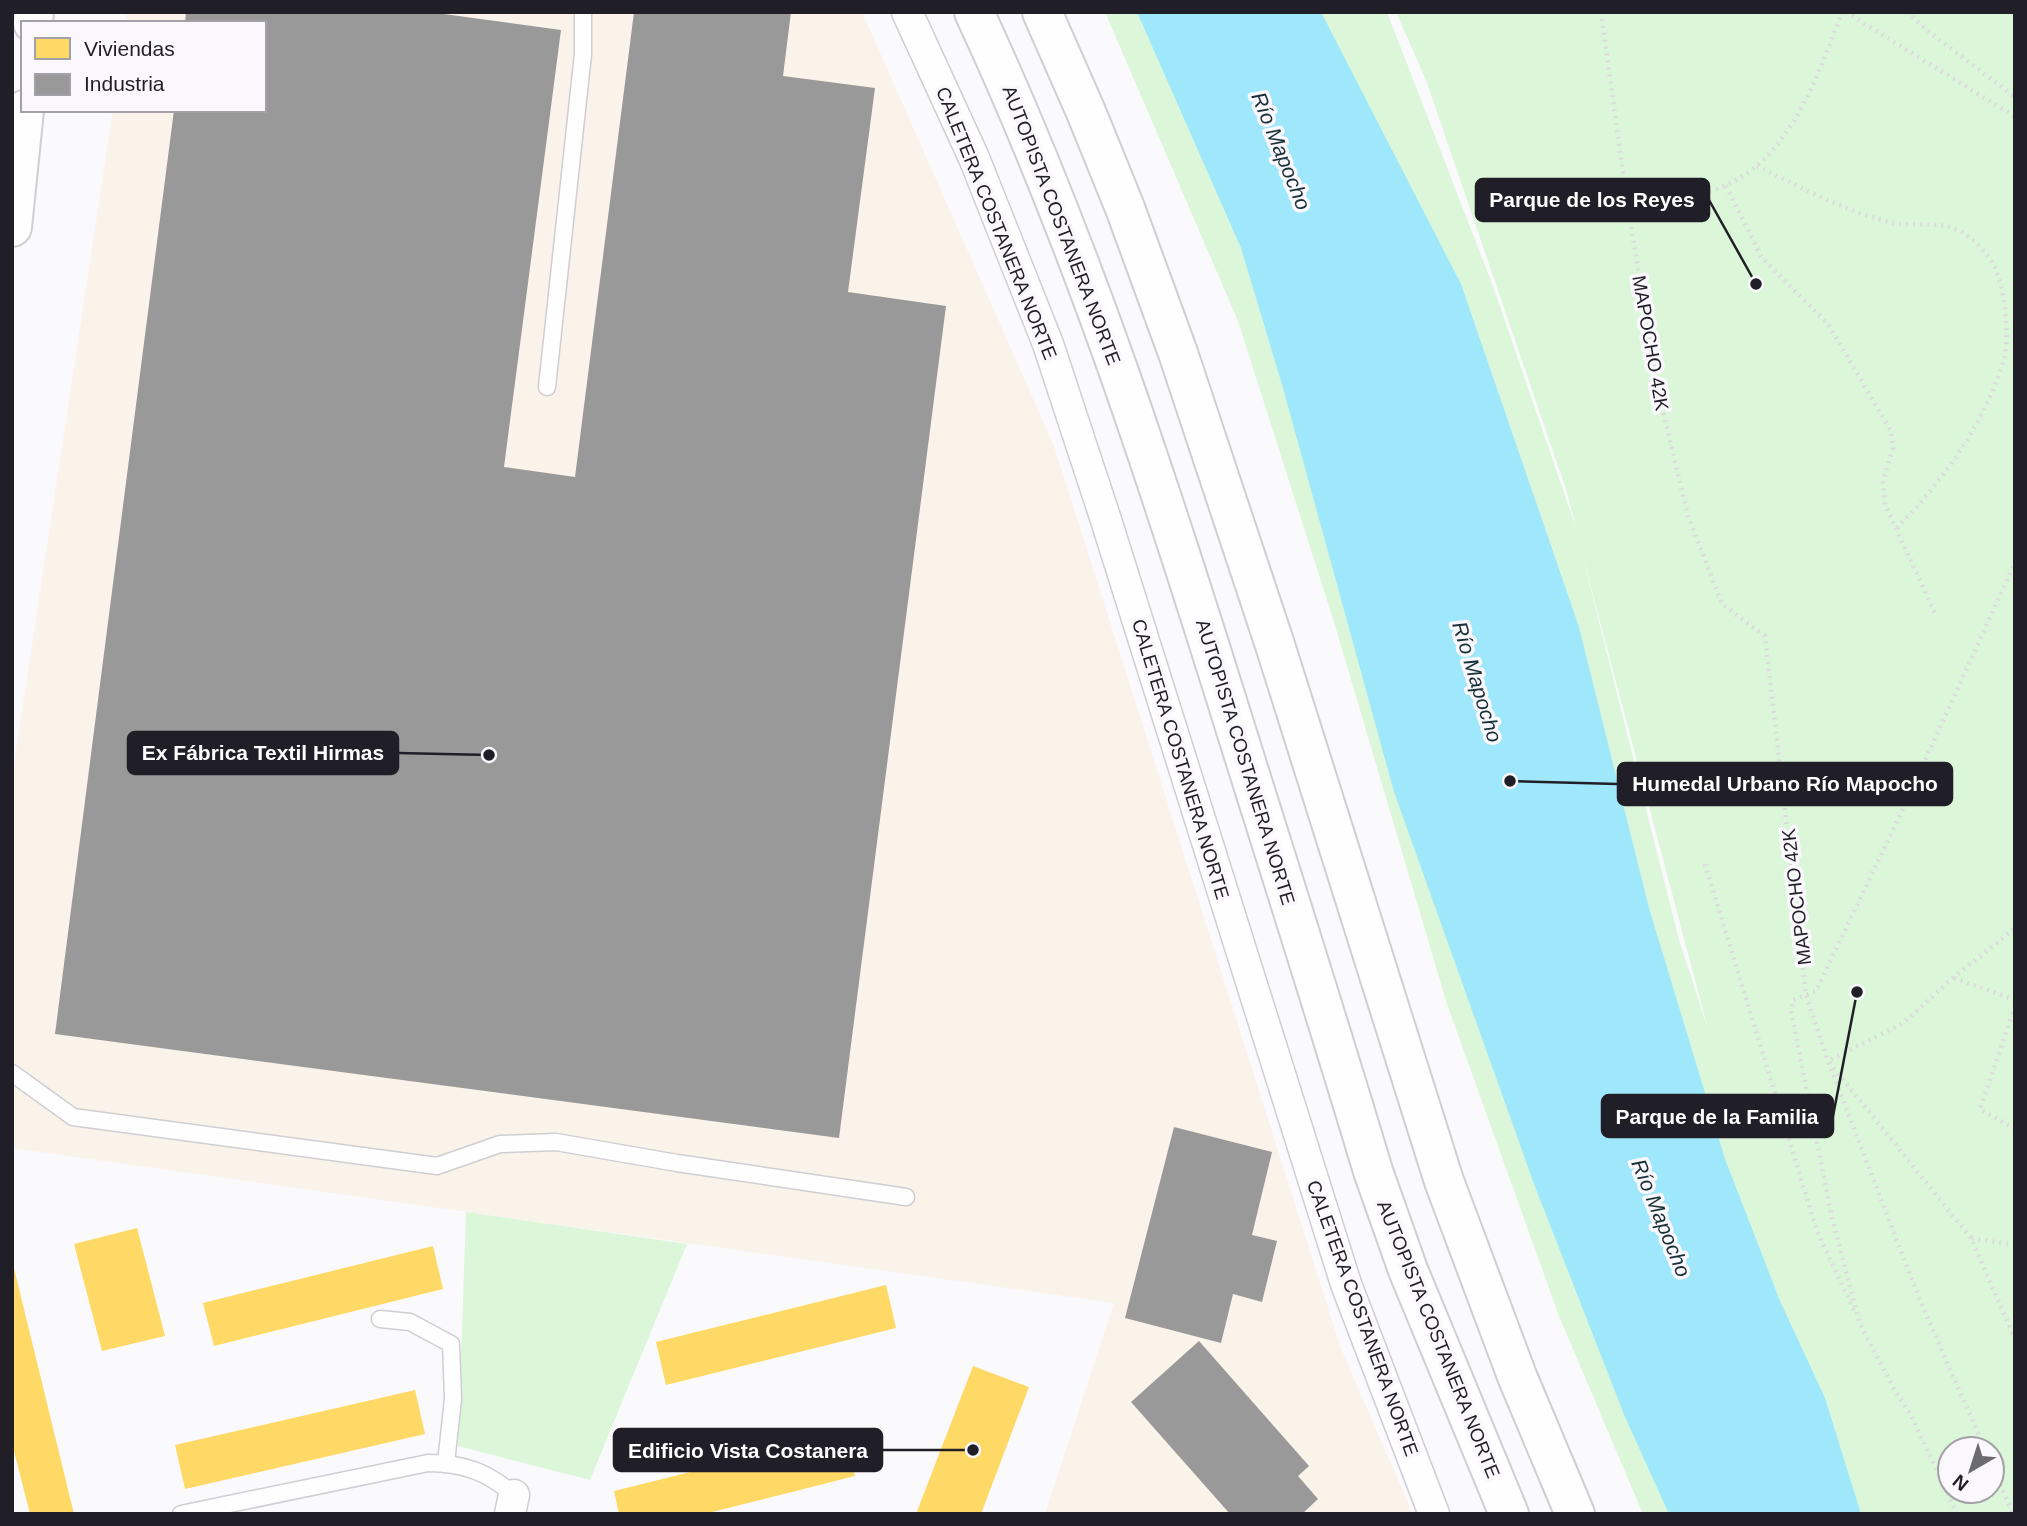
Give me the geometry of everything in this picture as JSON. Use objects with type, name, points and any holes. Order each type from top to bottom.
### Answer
[{"type":"main road","name":"AUTOPISTA COSTANERA NORTE","points":[[974,12],[1012,93],[1089,285],[1170,518],[1378,1184],[1408,1270],[1509,1514]]},
{"type":"main road","points":[[1042,12],[1125,208],[1178,353],[1275,645],[1444,1181],[1513,1364],[1575,1514]]},
{"type":"main road","points":[[12,227],[24,112]]},
{"type":"street","name":"CALETERA COSTANERA NORTE","points":[[908,12],[974,158],[1048,344],[1346,1284],[1434,1514]]},
{"type":"lane","points":[[547,387],[583,54],[583,12]]},
{"type":"lane","points":[[12,1073],[73,1117],[437,1166],[500,1144],[556,1142],[906,1197]]},
{"type":"lane","points":[[380,1319],[410,1322],[451,1344],[453,1399],[446,1463]]},
{"type":"lane","points":[[181,1514],[428,1463],[446,1463],[483,1472],[512,1504]]},
{"type":"path","name":"MAPOCHO 42K","points":[[1601,12],[1626,194],[1657,386],[1688,516],[1722,604],[1765,636],[1806,995],[1828,1061],[1921,1303],[1979,1435]]},
{"type":"path","points":[[1626,194],[1656,199],[1702,195],[1740,180],[1768,157],[1783,138],[1819,72],[1844,12],[2015,117]]},
{"type":"path","points":[[1908,12],[1933,35],[2015,97]]},
{"type":"path","points":[[1757,166],[1860,212],[1895,223],[1935,225],[1959,230],[1986,252],[1999,273],[2006,311],[2005,353],[1987,403],[1945,473],[1922,503],[1897,528]]},
{"type":"path","points":[[1726,186],[1762,258],[1828,324],[1891,431],[1893,448],[1883,481],[1885,505],[1935,613]]},
{"type":"path","points":[[1860,1324],[1832,1218],[1791,1011],[1793,1000],[1816,991],[1904,807],[2015,562]]},
{"type":"path","points":[[1705,864],[1817,1231],[1860,1324],[1895,1391],[1911,1415],[1957,1514]]},
{"type":"path","points":[[2015,928],[1903,1023],[1828,1061],[1971,1238],[2015,1339]]},
{"type":"path","points":[[1953,978],[2015,1000]]},
{"type":"path","points":[[2015,1006],[1980,1109],[2015,1129]]},
{"type":"path","points":[[1971,1238],[2015,1245]]},
{"type":"path","points":[[2006,1498],[2013,1514]]},
{"type":"shaded area","points":[[127,12],[862,12],[1054,446],[1341,1349],[1413,1514],[1045,1514],[1114,1303],[12,1148],[12,778],[113,112],[266,112],[266,21],[126,21]]},
{"type":"green space","points":[[1105,12],[1387,12],[1494,289],[1576,528],[1566,489],[1426,80],[1396,12],[2015,12],[2015,1514],[1643,1514],[1559,1316],[1447,1004],[1334,622],[1238,321]],"holes":[[[1581,550],[1708,1029],[1679,940]]]},
{"type":"green space","points":[[466,1212],[687,1244],[590,1480],[458,1446]]},
{"type":"water","name":"Río Mapocho","points":[[1137,12],[1321,12],[1461,284],[1579,627],[1649,908],[1725,1159],[1780,1301],[1825,1398],[1861,1514],[1669,1514],[1625,1417],[1534,1184],[1394,792],[1283,388],[1241,248]]},
{"type":"building: Viviendas","points":[[137,1228],[165,1336],[102,1351],[74,1244]]},
{"type":"building: Viviendas","points":[[433,1246],[443,1289],[214,1346],[203,1303]]},
{"type":"building: Viviendas","points":[[12,1264],[74,1514],[30,1514],[12,1443]]},
{"type":"building: Viviendas","points":[[886,1285],[896,1328],[666,1385],[656,1342]]},
{"type":"building: Viviendas","points":[[973,1366],[1029,1387],[981,1514],[916,1514]]},
{"type":"building: Viviendas","points":[[415,1390],[425,1434],[185,1489],[175,1445]]},
{"type":"building: Viviendas","points":[[844,1434],[855,1476],[704,1514],[619,1514],[614,1491]]},
{"type":"building: Industria","points":[[186,12],[429,12],[561,30],[504,467],[575,477],[634,12],[791,12],[783,76],[875,88],[848,292],[946,306],[839,1138],[55,1034],[174,112],[266,112],[266,21],[185,21]]},
{"type":"building: Industria","points":[[1174,1127],[1272,1152],[1252,1235],[1277,1241],[1262,1302],[1233,1294],[1221,1343],[1125,1318]]},
{"type":"building: Industria","points":[[1199,1341],[1309,1466],[1298,1476],[1318,1499],[1302,1514],[1230,1514],[1131,1402]]},
{"type":"place","name":"Parque de los Reyes","points":[[1756,284]]},
{"type":"place","name":"Ex Fábrica Textil Hirmas","points":[[489,755]]},
{"type":"place","name":"Humedal Urbano Río Mapocho","points":[[1510,781]]},
{"type":"place","name":"Parque de la Familia","points":[[1857,992]]},
{"type":"place","name":"Edificio Vista Costanera","points":[[973,1450]]}]
